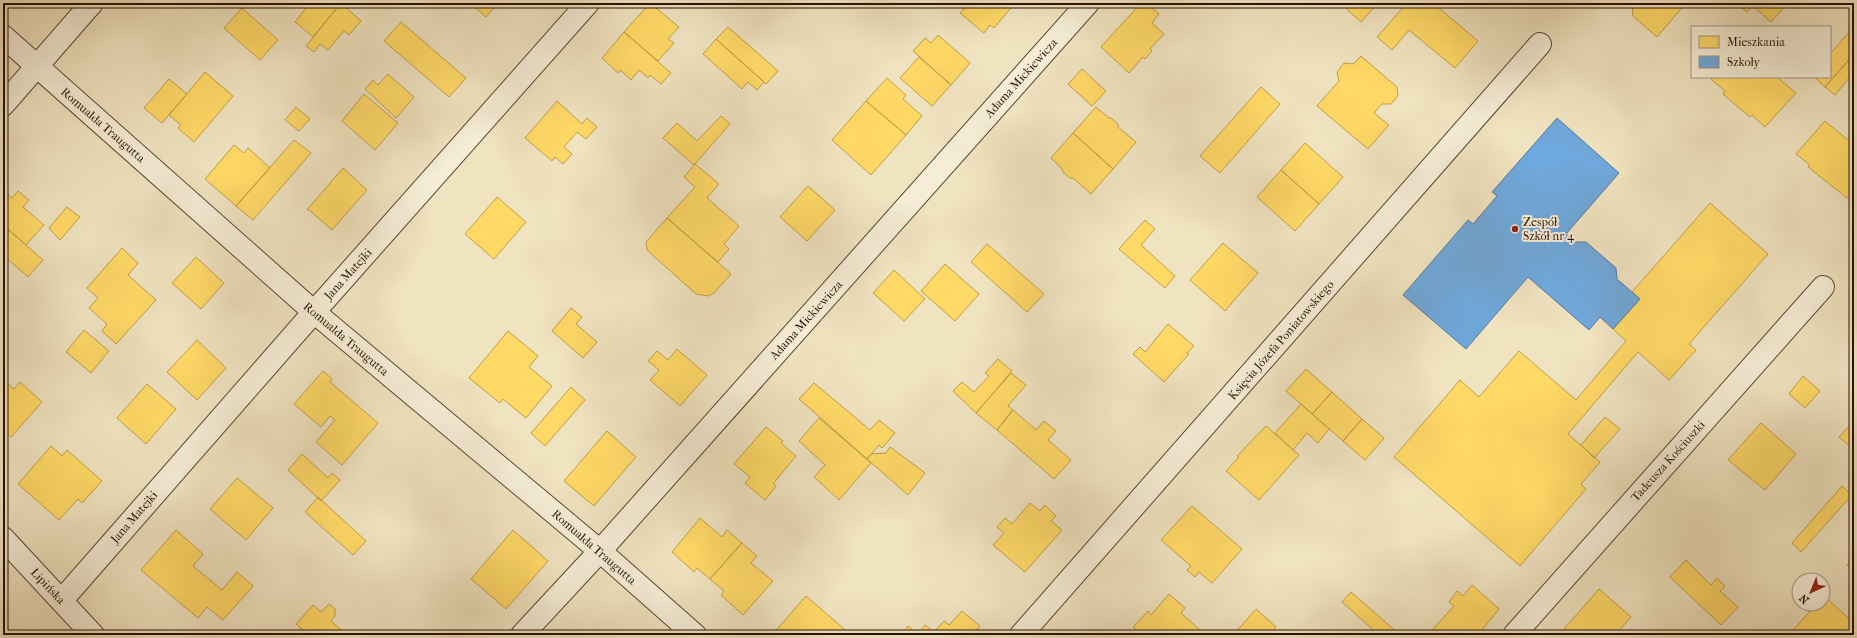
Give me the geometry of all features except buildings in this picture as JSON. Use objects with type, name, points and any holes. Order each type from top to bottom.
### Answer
[{"type":"street","points":[[3,105],[92,3]]},
{"type":"street","name":"Jana Matejki","points":[[62,600],[314,312],[588,3]]},
{"type":"street","name":"Adama Mickiewicza","points":[[522,635],[600,551],[1088,3]]},
{"type":"street","name":"Romualda Traugutta","points":[[3,36],[36,67],[314,312],[600,551],[695,635]]},
{"type":"street","name":"Księcia Józefa Poniatowskiego","points":[[1021,635],[1540,44]]},
{"type":"street","name":"Tadeusza Kościuszki","points":[[1514,635],[1822,287]]},
{"type":"street","name":"Lipińska","points":[[4,539],[93,635]]},
{"type":"place","name":"Zespół Szkół nr 4","points":[[1515,229]]}]
